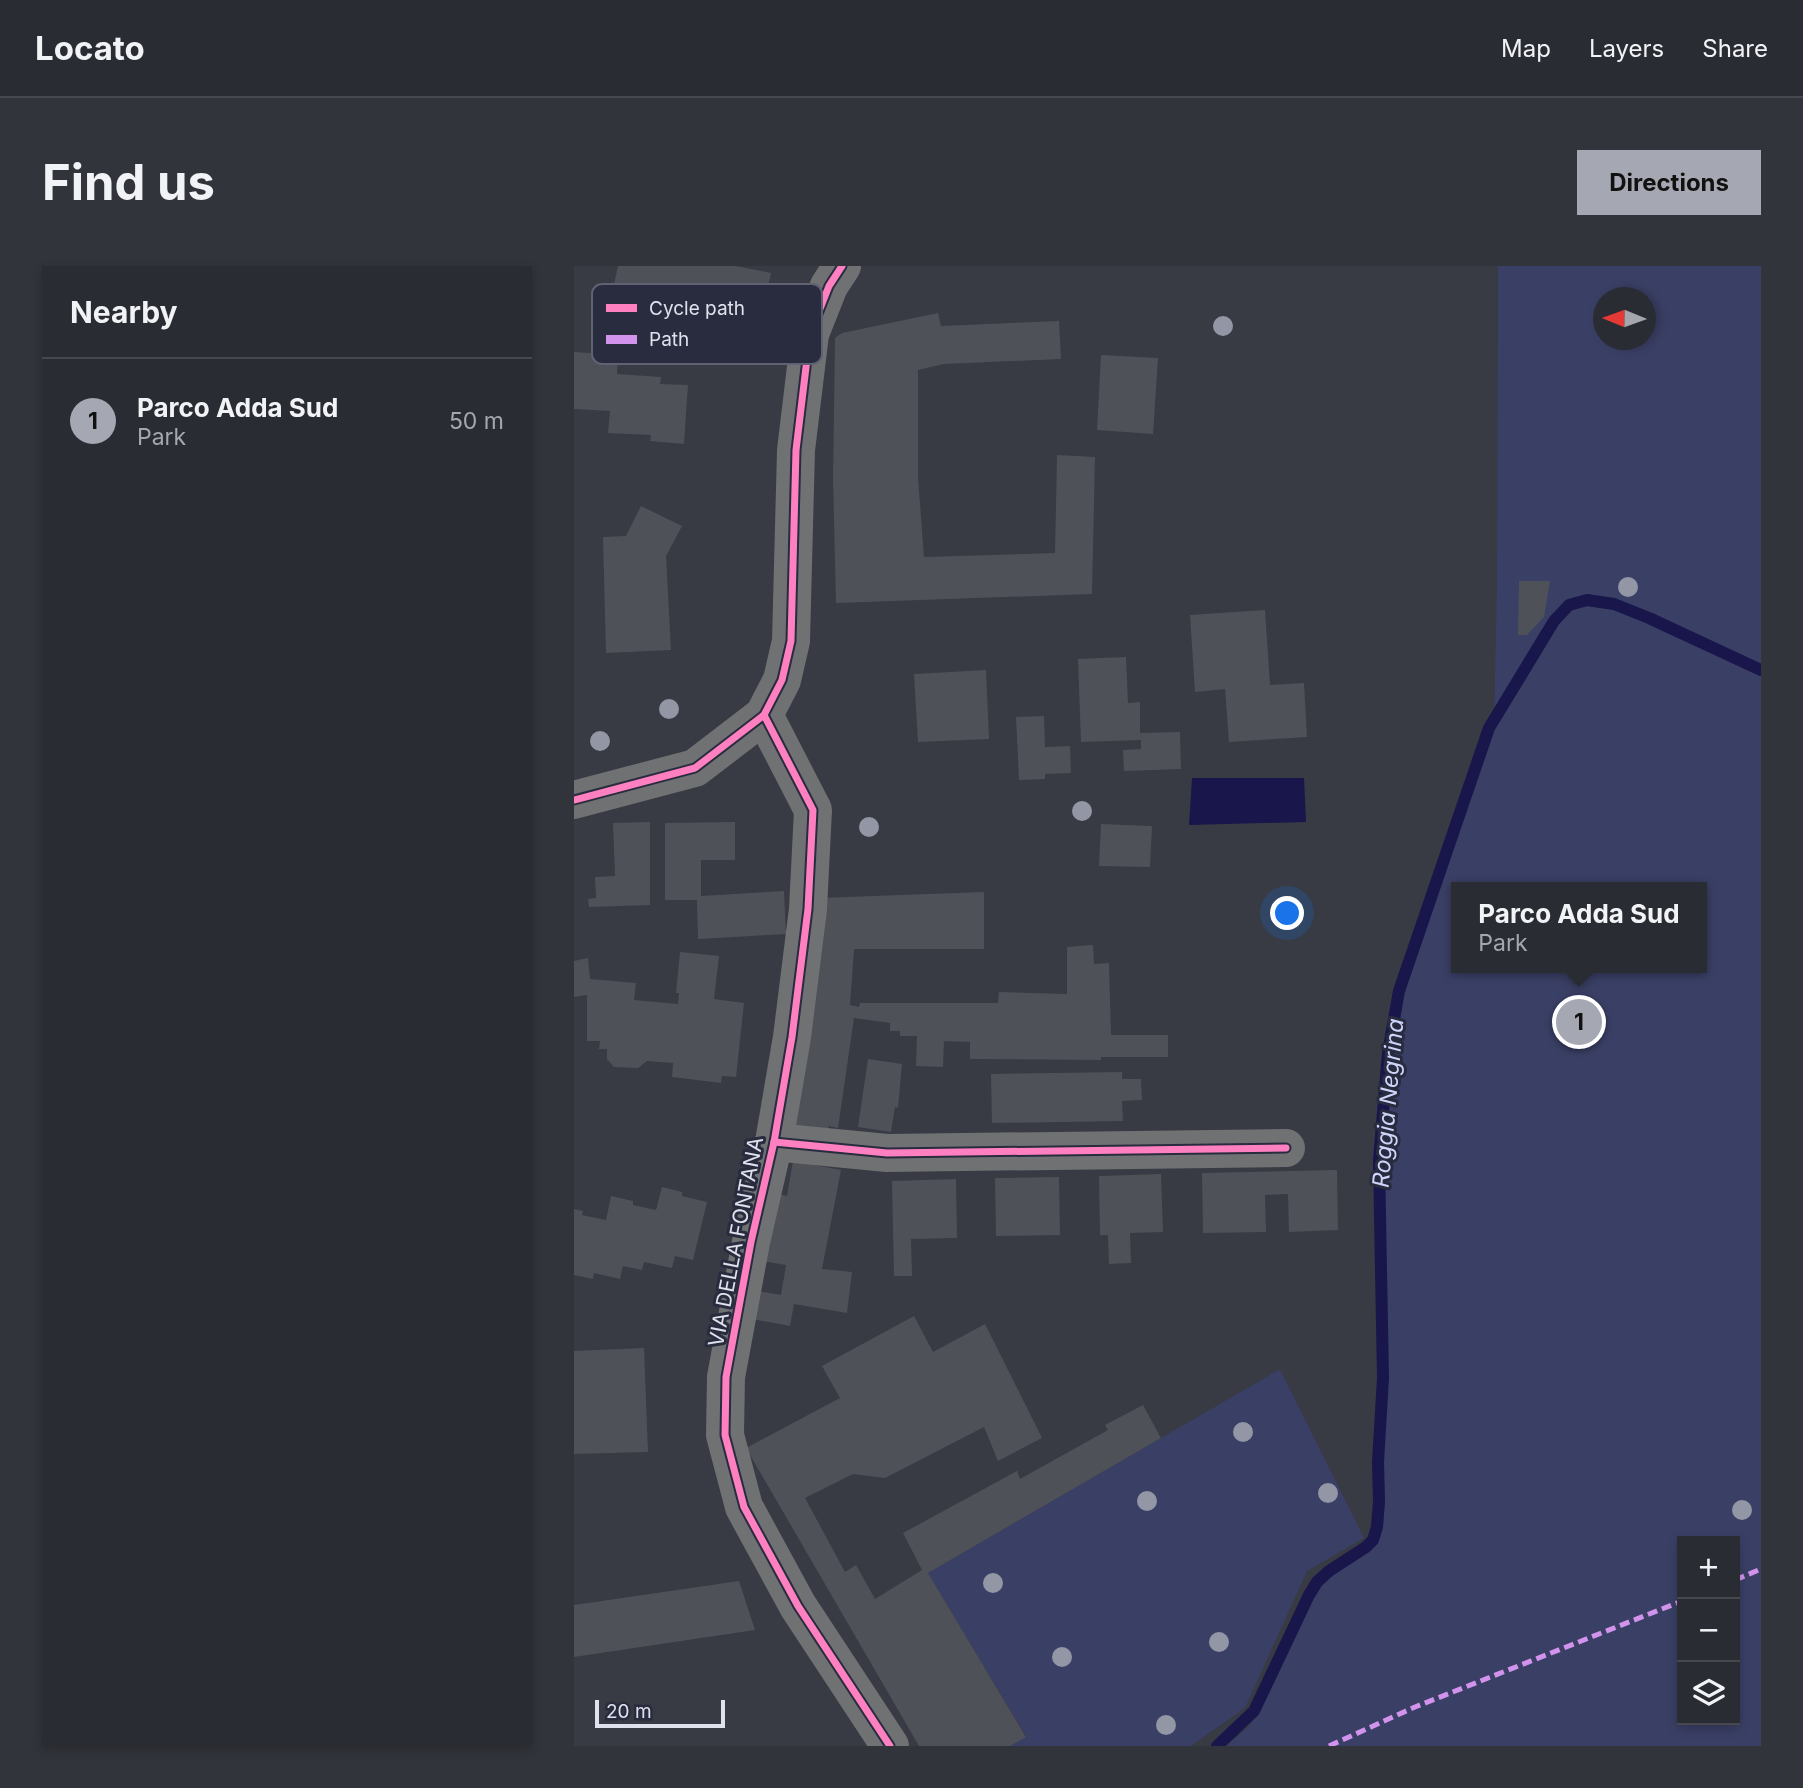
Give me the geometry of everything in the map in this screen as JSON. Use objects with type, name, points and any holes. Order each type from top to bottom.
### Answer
[{"type":"street","points":[[822,304],[829,286],[842,266]]},
{"type":"street","points":[[574,800],[695,768],[764,715],[782,680],[791,641],[796,450],[806,364]]},
{"type":"street","name":"VIA DELLA FONTANA","points":[[764,715],[813,810],[808,909],[792,1037],[774,1142],[751,1242],[726,1377],[725,1435],[744,1507],[799,1606],[890,1746]]},
{"type":"street","points":[[774,1142],[887,1153],[1286,1148]]},
{"type":"shaded area","points":[[1498,266],[1761,266],[1761,1746],[1226,1746],[1248,1727],[1259,1711],[1311,1597],[1334,1572],[1368,1551],[1376,1542],[1382,1526],[1386,1377],[1382,1159],[1391,1051],[1402,992],[1494,731]]},
{"type":"shaded area","points":[[1192,778],[1304,778],[1306,822],[1189,825]]},
{"type":"shaded area","points":[[1280,1369],[1364,1538],[1307,1571],[1245,1708],[1191,1746],[1010,1746],[1026,1736],[928,1573]]},
{"type":"building","points":[[618,266],[736,266],[771,273],[769,284],[614,284]]},
{"type":"building","points":[[938,313],[941,326],[1059,321],[1061,359],[944,364],[918,370],[918,477],[924,557],[1055,553],[1057,455],[1095,457],[1092,594],[836,603],[833,479],[835,338],[842,333]]},
{"type":"building","points":[[574,352],[592,353],[592,364],[618,364],[617,374],[661,377],[660,384],[688,385],[684,444],[650,441],[651,435],[608,433],[610,411],[574,409]]},
{"type":"building","points":[[1101,355],[1158,358],[1153,434],[1097,430]]},
{"type":"building","points":[[641,506],[682,526],[666,556],[671,650],[606,653],[603,537],[626,536]]},
{"type":"building","points":[[1519,581],[1550,581],[1544,617],[1527,635],[1518,635]]},
{"type":"building","points":[[1265,610],[1270,685],[1304,683],[1307,737],[1229,742],[1225,689],[1195,692],[1190,615]]},
{"type":"building","points":[[1126,657],[1128,703],[1140,702],[1140,733],[1180,732],[1181,769],[1124,771],[1123,750],[1141,749],[1141,740],[1081,742],[1078,659]]},
{"type":"building","points":[[986,670],[989,739],[918,742],[914,674]]},
{"type":"building","points":[[1044,716],[1045,747],[1070,746],[1071,773],[1045,774],[1045,779],[1019,780],[1016,717]]},
{"type":"building","points":[[650,822],[650,905],[589,907],[588,899],[596,898],[595,877],[615,876],[613,823]]},
{"type":"building","points":[[735,822],[735,860],[701,860],[701,896],[784,891],[786,934],[698,939],[697,900],[665,900],[665,823]]},
{"type":"building","points":[[1101,824],[1152,826],[1150,867],[1099,866]]},
{"type":"building","points":[[984,892],[984,949],[854,949],[850,1005],[859,1007],[860,1003],[998,1003],[999,992],[1067,994],[1067,947],[1093,945],[1094,964],[1109,963],[1111,1035],[1168,1035],[1168,1057],[1101,1057],[1101,1060],[970,1059],[970,1042],[944,1041],[943,1067],[916,1066],[917,1036],[900,1036],[900,1031],[890,1031],[890,1023],[854,1018],[838,1128],[829,1126],[827,1139],[795,1134],[819,898]]},
{"type":"building","points":[[680,952],[719,956],[714,999],[744,1003],[736,1077],[722,1076],[721,1083],[672,1077],[673,1063],[647,1061],[638,1068],[614,1067],[607,1059],[607,1049],[599,1049],[600,1041],[587,1041],[587,995],[574,997],[574,961],[588,958],[590,979],[636,983],[634,1000],[678,1004],[679,993],[676,993]]},
{"type":"building","points":[[868,1059],[902,1064],[898,1108],[895,1107],[891,1132],[858,1127]]},
{"type":"building","points":[[1122,1072],[1122,1079],[1141,1079],[1142,1100],[1122,1101],[1123,1121],[992,1123],[991,1074]]},
{"type":"building","points":[[793,1161],[841,1170],[822,1269],[852,1272],[847,1313],[794,1304],[790,1326],[752,1319],[757,1291],[781,1295],[786,1265],[762,1261],[776,1193],[787,1196]]},
{"type":"building","points":[[1337,1170],[1338,1230],[1289,1232],[1288,1194],[1265,1195],[1266,1232],[1203,1233],[1202,1173]]},
{"type":"building","points":[[1161,1174],[1163,1232],[1130,1233],[1131,1263],[1109,1264],[1108,1235],[1100,1235],[1099,1176]]},
{"type":"building","points":[[1059,1177],[1060,1235],[996,1236],[995,1178]]},
{"type":"building","points":[[956,1179],[957,1238],[911,1239],[912,1276],[894,1276],[892,1181]]},
{"type":"building","points":[[662,1187],[682,1192],[682,1196],[707,1202],[693,1260],[675,1256],[672,1268],[644,1262],[642,1270],[623,1266],[620,1279],[594,1273],[593,1279],[574,1275],[574,1209],[583,1211],[582,1215],[606,1220],[611,1196],[656,1210]]},
{"type":"building","points":[[914,1316],[933,1352],[985,1324],[1042,1438],[998,1461],[984,1427],[885,1478],[853,1474],[805,1498],[845,1572],[856,1565],[875,1599],[922,1570],[903,1533],[1017,1471],[1020,1479],[1108,1430],[1105,1425],[1143,1405],[1161,1438],[928,1573],[1026,1737],[1010,1746],[919,1746],[746,1448],[840,1398],[822,1366]]},
{"type":"building","points":[[644,1348],[648,1452],[574,1454],[574,1351]]},
{"type":"building","points":[[739,1581],[755,1630],[574,1657],[574,1605]]},
{"type":"waterway","name":"Roggia Negrina","points":[[1217,1746],[1254,1711],[1317,1582],[1366,1547],[1373,1540],[1377,1527],[1383,1378],[1379,1160],[1388,1053],[1399,991],[1489,728],[1554,621],[1569,605],[1587,600],[1614,604],[1649,618],[1761,670]]},
{"type":"marked path","points":[[1740,1578],[1761,1569]]},
{"type":"marked path","points":[[1329,1746],[1415,1707],[1677,1603]]},
{"type":"cycle path","points":[[822,304],[829,286],[842,266]]},
{"type":"cycle path","points":[[574,800],[695,768],[764,715],[782,680],[791,641],[796,450],[806,364]]},
{"type":"cycle path","points":[[764,715],[813,810],[808,909],[792,1037],[774,1142],[751,1242],[726,1377],[725,1435],[744,1507],[798,1606],[890,1746]]},
{"type":"cycle path","points":[[774,1142],[887,1153],[1286,1148]]},
{"type":"place","name":"Parco Adda Sud","points":[[1579,1022]]}]
